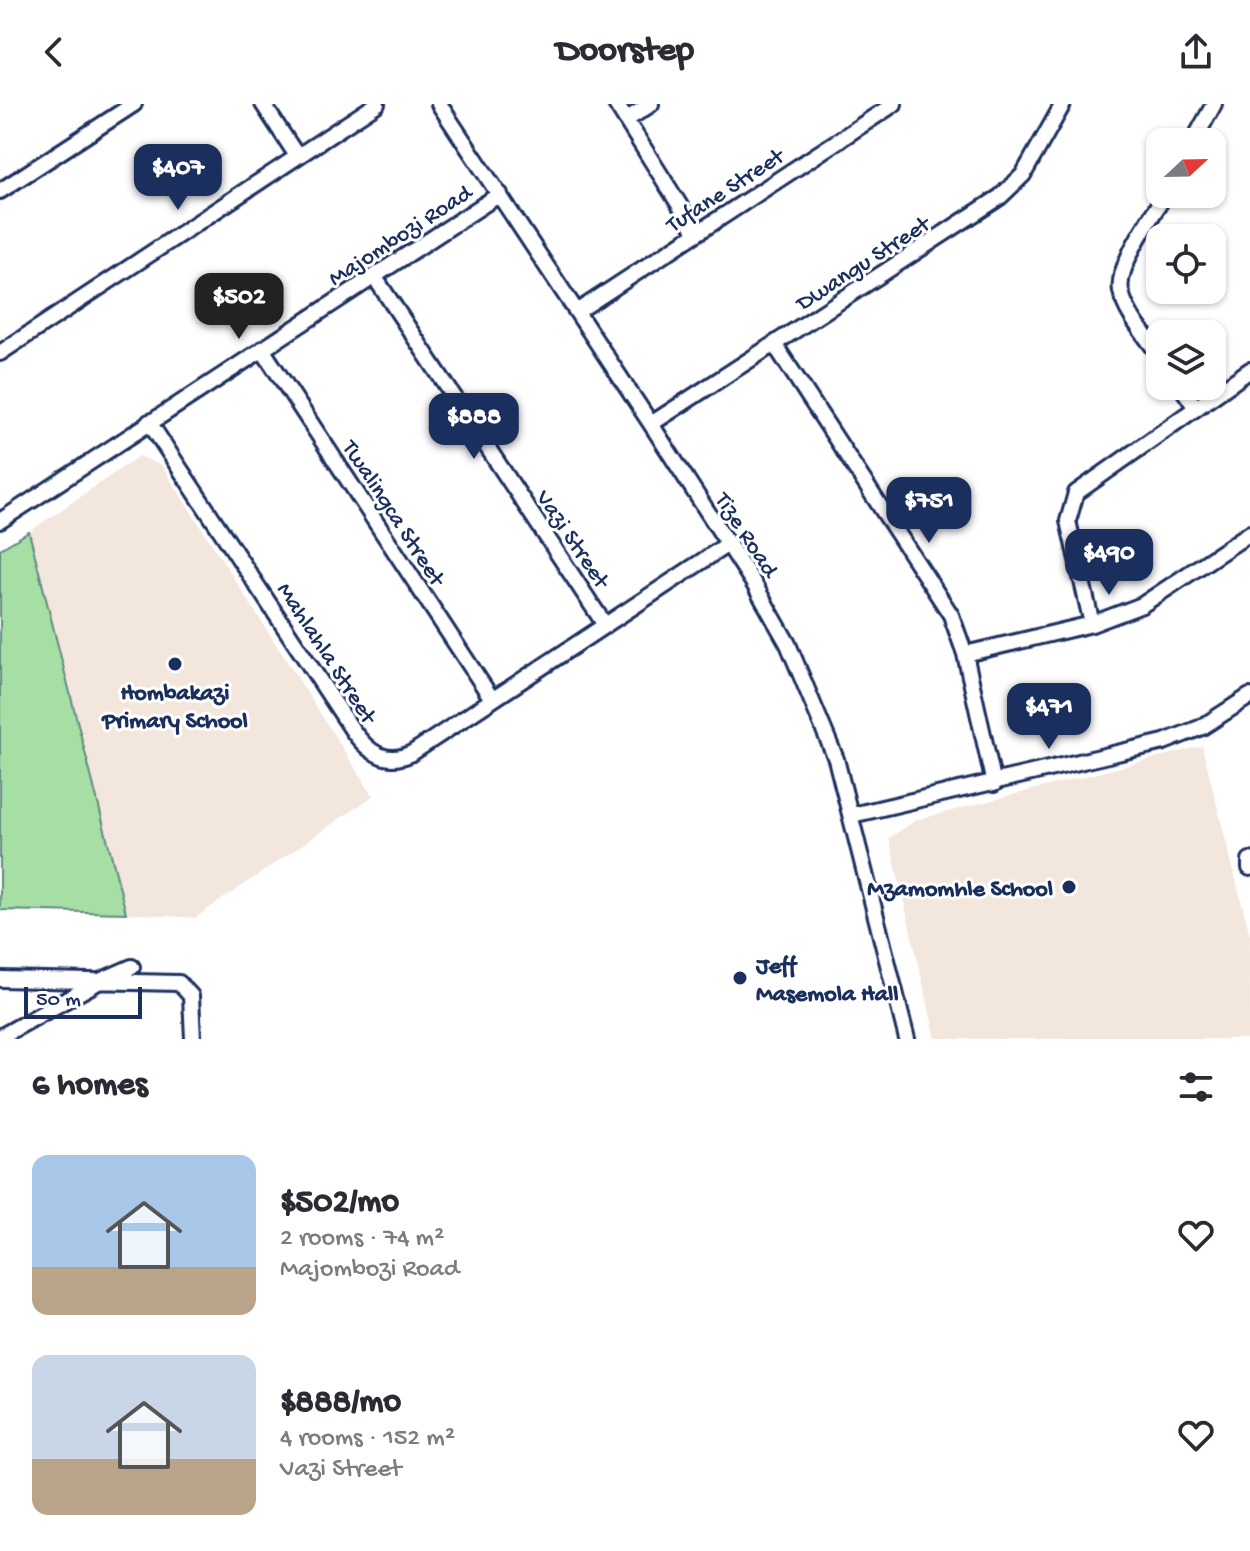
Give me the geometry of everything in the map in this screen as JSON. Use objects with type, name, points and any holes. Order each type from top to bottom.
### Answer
[{"type":"street","points":[[0,191],[134,104]]},
{"type":"street","points":[[263,104],[297,156]]},
{"type":"street","points":[[0,353],[377,104]]},
{"type":"street","name":"Tize Road","points":[[439,104],[578,311],[771,611],[824,723],[852,815],[907,1039]]},
{"type":"street","points":[[616,104],[697,233]]},
{"type":"street","points":[[626,120],[651,104]]},
{"type":"street","name":"Tufane Street","points":[[578,311],[894,104]]},
{"type":"street","name":"Dwangu Street","points":[[651,424],[1016,184],[1063,104]]},
{"type":"street","points":[[1201,128],[1214,104]]},
{"type":"street","name":"Majombozi Road","points":[[4,518],[500,194]]},
{"type":"street","points":[[1146,335],[1124,302],[1120,289],[1127,262],[1157,208]]},
{"type":"street","name":"Vazi Street","points":[[374,276],[605,625]]},
{"type":"street","points":[[775,345],[951,615],[965,654],[994,784]]},
{"type":"street","name":"Twalingca Street","points":[[262,349],[492,699]]},
{"type":"street","points":[[1092,624],[1070,536],[1071,502],[1087,485],[1250,370]]},
{"type":"street","points":[[1191,400],[1196,408]]},
{"type":"street","name":"Mahlahla Street","points":[[149,422],[365,748],[389,759],[405,756],[728,544]]},
{"type":"street","points":[[0,502],[4,518]]},
{"type":"street","points":[[965,654],[1092,624],[1157,598],[1250,533]]},
{"type":"street","points":[[852,815],[1164,742],[1202,727],[1250,696]]},
{"type":"street","points":[[1250,860],[1250,868]]},
{"type":"street","points":[[0,1037],[100,981],[132,967]]},
{"type":"street","points":[[0,979],[170,982],[184,986],[193,1004],[193,1039]]},
{"type":"shaded area","name":"Hombakazi Primary School","points":[[139,456],[162,466],[373,796],[195,918],[126,913],[29,532]]},
{"type":"shaded area","name":"Mzamomhle School","points":[[1202,746],[1250,935],[1250,1039],[936,1039],[889,838],[916,820]]},
{"type":"green space","points":[[29,532],[126,913],[0,910],[0,549]]},
{"type":"place","name":"Hombakazi Primary School","points":[[175,664]]},
{"type":"place","name":"Mzamomhle School","points":[[1069,887]]},
{"type":"place","name":"Jeff Masemola Hall","points":[[740,978]]}]
